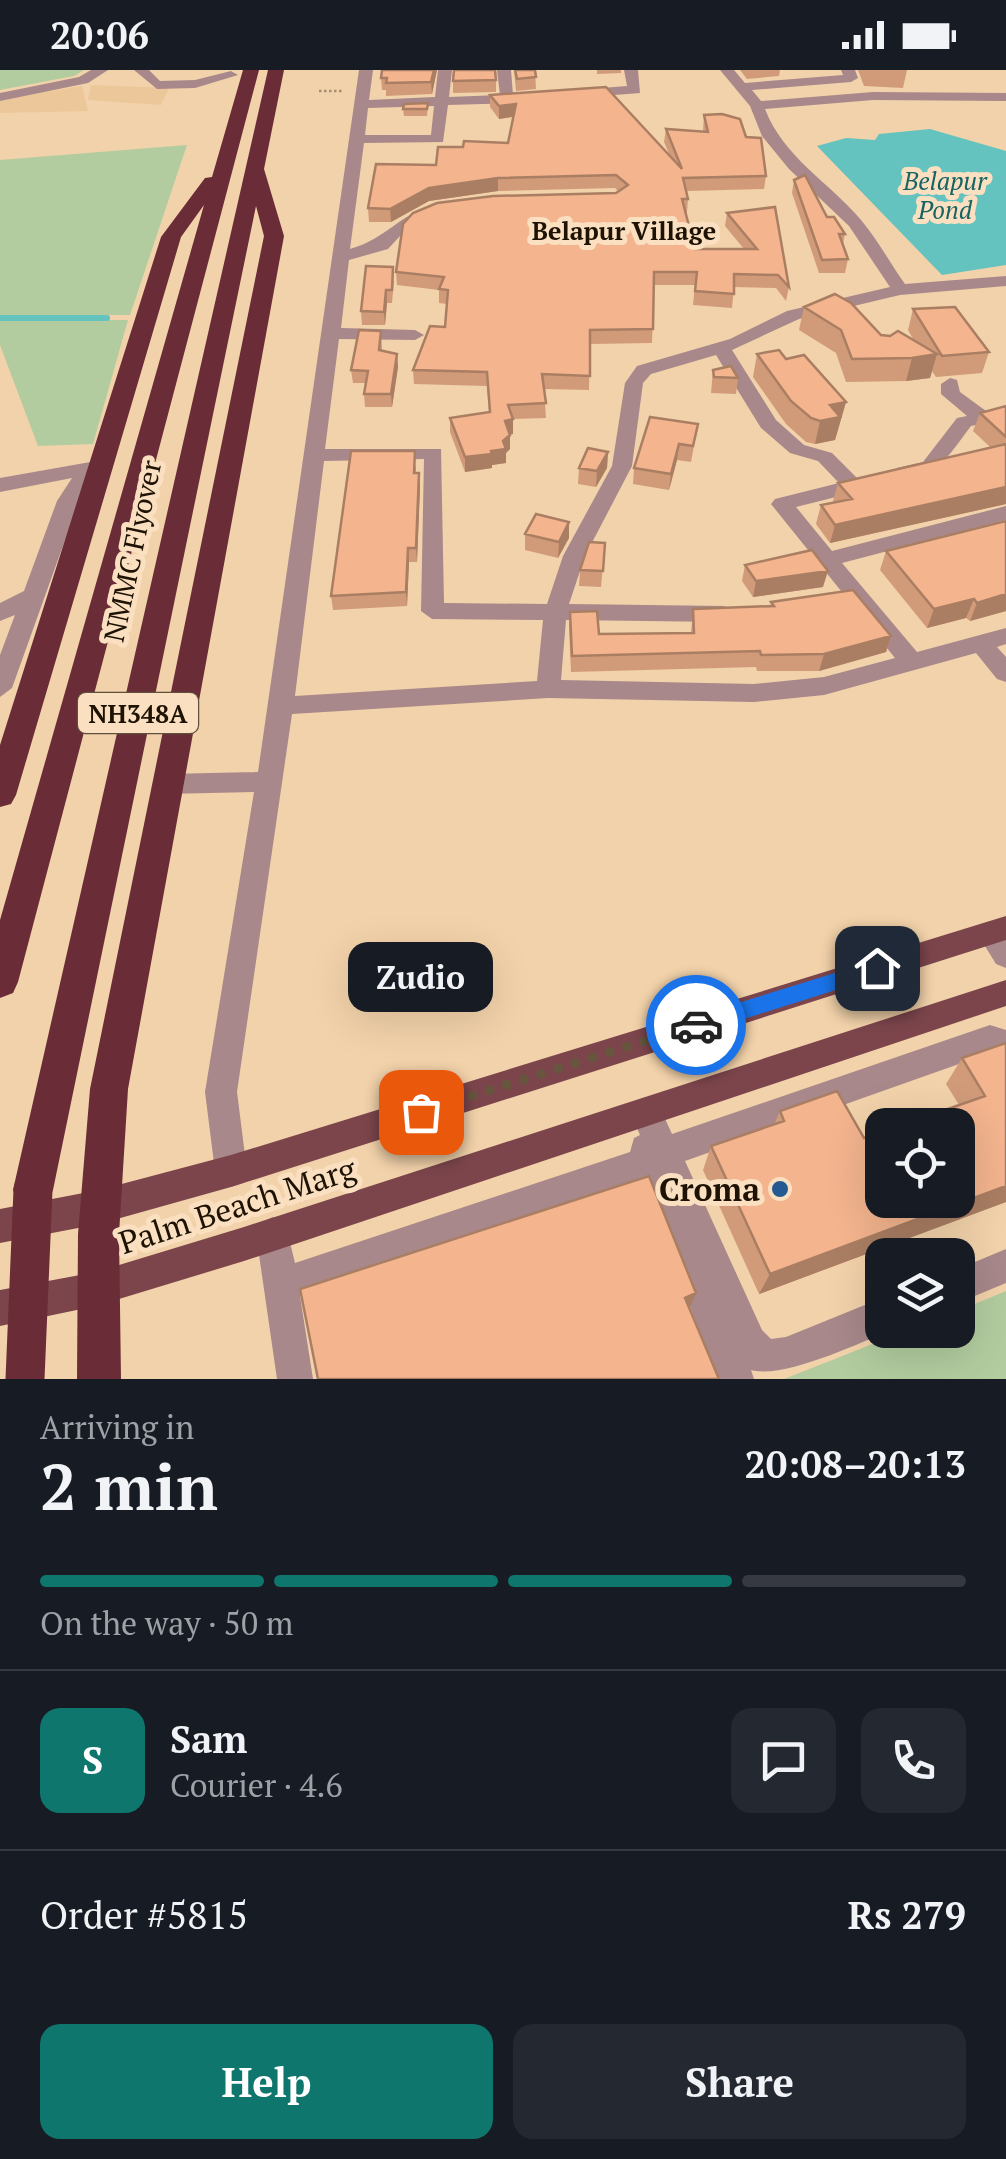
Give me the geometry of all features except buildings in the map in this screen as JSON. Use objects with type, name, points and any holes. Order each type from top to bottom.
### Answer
[{"type":"highway","name":"NH348A","points":[[240,163],[252,70]]},
{"type":"highway","name":"NH348A","points":[[240,163],[276,70]]},
{"type":"highway","points":[[0,795],[171,237],[240,163],[274,236],[114,1058],[98,1207],[99,1379]]},
{"type":"highway","name":"NMMC Flyover","points":[[0,982],[240,163]]},
{"type":"highway","name":"NMMC Flyover","points":[[25,1379],[33,1190],[242,236],[240,163]]},
{"type":"main road","name":"Palm Beach Marg","points":[[0,1226],[98,1207],[231,1172],[1001,938]]},
{"type":"main road","name":"Palm Beach Marg","points":[[0,1308],[96,1289],[274,1234],[1006,993]]},
{"type":"street","points":[[82,80],[101,70]]},
{"type":"street","points":[[0,97],[115,70]]},
{"type":"street","points":[[126,70],[139,70],[157,86],[195,84],[231,75]]},
{"type":"street","points":[[231,1172],[221,1092],[281,706],[366,70]]},
{"type":"street","points":[[357,139],[438,139],[445,70]]},
{"type":"street","points":[[504,70],[506,100]]},
{"type":"street","points":[[362,97],[444,102],[635,90],[631,70]]},
{"type":"street","points":[[727,70],[757,105],[767,132],[794,166],[855,223],[900,290]]},
{"type":"street","points":[[742,88],[851,78],[848,70]]},
{"type":"street","points":[[829,80],[846,98]]},
{"type":"street","points":[[757,105],[846,98],[1006,97]]},
{"type":"street","points":[[341,257],[382,246],[406,220],[448,207]]},
{"type":"street","points":[[548,688],[555,612],[574,556],[622,466],[634,383],[644,370],[722,348],[793,315],[846,309],[900,290],[1006,281]]},
{"type":"street","points":[[331,333],[415,335]]},
{"type":"street","points":[[722,348],[768,424],[797,449],[825,457],[853,486]]},
{"type":"street","points":[[950,384],[952,394],[982,418]]},
{"type":"street","points":[[914,663],[846,594],[828,559],[782,504],[930,466],[964,422],[1006,413]]},
{"type":"street","points":[[314,454],[434,453],[432,611],[638,616],[740,611]]},
{"type":"street","points":[[0,486],[101,467]]},
{"type":"street","points":[[0,688],[73,490],[82,478],[101,467]]},
{"type":"street","points":[[828,559],[1006,512]]},
{"type":"street","points":[[0,613],[34,596]]},
{"type":"street","points":[[281,706],[548,688],[754,693],[824,686],[994,640],[1006,673]]},
{"type":"street","points":[[166,784],[268,782]]},
{"type":"street","points":[[280,1285],[990,1040],[1006,1044]]},
{"type":"street","points":[[639,1114],[749,1343],[764,1358],[786,1355],[865,1323]]},
{"type":"street","points":[[658,1157],[709,1333],[736,1379]]},
{"type":"street","points":[[274,1234],[294,1379]]},
{"type":"street","points":[[975,1279],[1006,1266]]},
{"type":"path","points":[[319,91],[362,97]]},
{"type":"shaded area","points":[[91,85],[169,88],[161,105],[88,100]]},
{"type":"shaded area","points":[[82,86],[88,111],[0,113],[0,99]]},
{"type":"green space","points":[[0,70],[84,70],[74,76],[0,90]]},
{"type":"green space","points":[[187,145],[130,315],[0,315],[0,160]]},
{"type":"green space","points":[[0,320],[128,320],[93,444],[38,446],[0,345]]},
{"type":"green space","points":[[1006,1291],[1006,1379],[784,1379],[865,1347],[975,1348],[975,1304]]},
{"type":"water","name":"Belapur Pond","points":[[930,129],[1006,151],[1006,265],[942,275],[817,146],[846,138],[875,140],[879,134]]},
{"type":"waterway","points":[[0,318],[107,318]]},
{"type":"way so far","points":[[421,1112],[696,1025]]},
{"type":"place","name":"Zudio","points":[[421,1112]]},
{"type":"place","name":"Croma","points":[[780,1189]]},
{"type":"district","name":"Belapur Village","points":[[624,230]]},
{"type":"route","points":[[696,1025],[877,968]]}]
